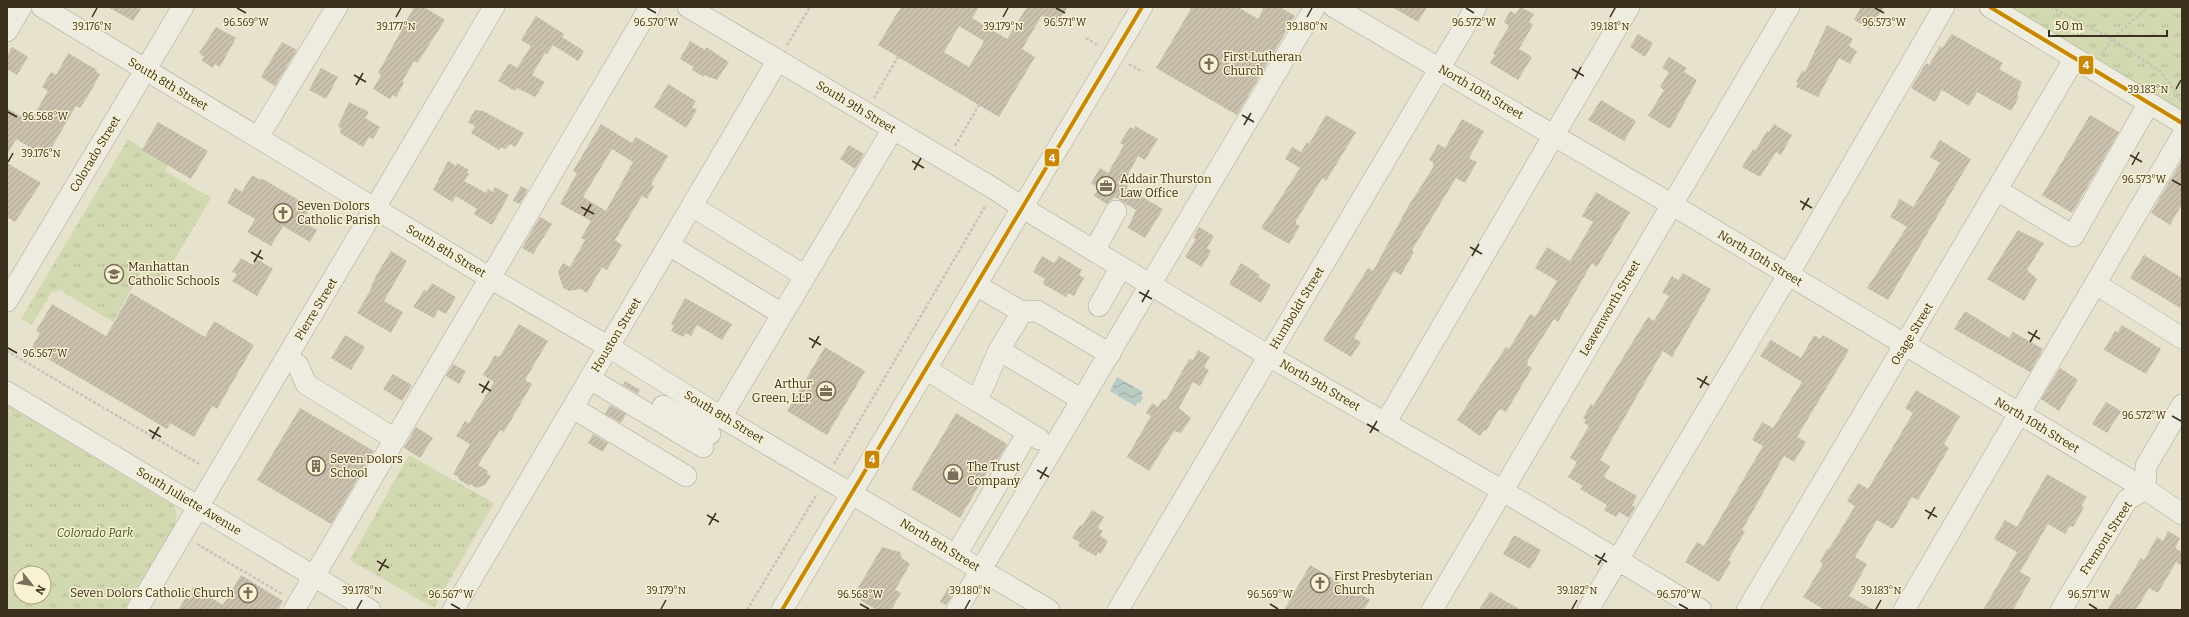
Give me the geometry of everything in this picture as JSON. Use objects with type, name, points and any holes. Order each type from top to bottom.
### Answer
[{"type":"street","points":[[7,31],[21,7]]},
{"type":"street","name":"South 8th Street","points":[[42,7],[490,278],[609,347],[708,438],[852,492]]},
{"type":"street","name":"Colorado Street","points":[[7,301],[183,7]]},
{"type":"street","points":[[258,137],[337,7]]},
{"type":"street","name":"Pierre Street","points":[[137,610],[494,7]]},
{"type":"street","points":[[296,606],[650,7]]},
{"type":"street","name":"South 9th Street","points":[[688,7],[892,128],[1023,208]]},
{"type":"street","points":[[782,610],[1142,7]]},
{"type":"street","points":[[957,610],[1315,7]]},
{"type":"street","name":"North 10th Street","points":[[1334,7],[1671,204],[2145,489],[2182,514]]},
{"type":"street","name":"Humboldt Street","points":[[1118,610],[1476,7]]},
{"type":"street","points":[[1386,422],[1629,7]]},
{"type":"street","name":"Leavenworth Street","points":[[1432,610],[1788,7]]},
{"type":"street","points":[[1588,610],[1788,275],[1944,7]]},
{"type":"street","points":[[1990,7],[2182,123]]},
{"type":"street","name":"Houston Street","points":[[453,610],[778,60]]},
{"type":"street","name":"Osage Street","points":[[1748,610],[1997,190],[2084,63]]},
{"type":"street","points":[[1997,190],[2073,236],[2150,103]]},
{"type":"street","points":[[592,377],[708,438],[892,128]]},
{"type":"street","points":[[1904,610],[2182,136]]},
{"type":"street","points":[[692,206],[805,276]]},
{"type":"street","name":"North 9th Street","points":[[1023,208],[1269,356],[1386,422],[1701,610]]},
{"type":"street","points":[[1094,251],[1116,211]]},
{"type":"street","points":[[669,245],[782,314]]},
{"type":"street","points":[[1099,306],[1121,267]]},
{"type":"street","points":[[2096,284],[2182,338]]},
{"type":"street","points":[[976,285],[1022,312],[1037,311],[1110,354]]},
{"type":"street","points":[[977,401],[999,350],[1022,312]]},
{"type":"street","points":[[999,350],[1082,400]]},
{"type":"street","points":[[286,358],[298,365],[306,384],[395,439]]},
{"type":"street","points":[[926,369],[1053,448]]},
{"type":"street","name":"South Juliette Avenue","points":[[7,392],[370,610]]},
{"type":"street","points":[[2145,489],[2146,466],[2182,405]]},
{"type":"street","points":[[573,408],[686,476]]},
{"type":"street","points":[[956,555],[1028,432]]},
{"type":"street","name":"Fremont Street","points":[[2061,610],[2127,500],[2145,489]]},
{"type":"street","name":"North 8th Street","points":[[852,492],[1049,610]]},
{"type":"path","points":[[778,60],[810,7]]},
{"type":"path","points":[[2051,7],[2112,39],[2161,72],[2182,101]]},
{"type":"path","points":[[2084,63],[2148,7]]},
{"type":"path","points":[[865,112],[898,57]]},
{"type":"path","points":[[946,161],[979,105]]},
{"type":"path","points":[[834,465],[986,206]]},
{"type":"path","points":[[7,351],[200,466],[204,459]]},
{"type":"path","points":[[747,610],[819,492]]},
{"type":"path","points":[[192,540],[296,606]]},
{"type":"green space","points":[[2008,7],[2182,7],[2182,112]]},
{"type":"green space","points":[[128,139],[168,165],[165,171],[211,198],[160,284],[141,272],[113,322],[60,290],[51,293],[32,325],[21,319]]},
{"type":"green space","name":"Colorado Park","points":[[7,405],[174,506],[177,514],[175,524],[124,610],[7,610]]},
{"type":"green space","points":[[409,455],[494,503],[434,608],[350,560]]},
{"type":"water","points":[[1117,377],[1143,392],[1141,396],[1143,397],[1140,403],[1138,402],[1135,406],[1110,391]]},
{"type":"building","points":[[108,7],[142,7],[133,21]]},
{"type":"building","points":[[414,7],[424,7],[445,20],[417,63],[414,61],[402,82],[404,83],[396,97],[393,95],[390,99],[373,89],[381,75],[378,73]]},
{"type":"building","points":[[901,7],[979,7],[972,18],[1007,39],[1027,7],[1068,7],[1057,24],[1042,15],[1022,49],[1035,57],[999,117],[878,45]],"holes":[[[959,26],[984,41],[969,67],[944,52]]]},
{"type":"building","name":"First Lutheran Church","points":[[1192,7],[1238,7],[1258,19],[1264,7],[1280,7],[1295,16],[1237,115],[1156,68]]},
{"type":"building","points":[[1392,7],[1427,7],[1418,22]]},
{"type":"building","points":[[1520,7],[1534,14],[1529,22],[1533,25],[1519,49],[1532,57],[1518,80],[1490,63],[1495,55],[1493,53],[1509,26],[1504,22],[1510,11],[1516,14]]},
{"type":"building","points":[[1861,7],[1884,7],[1870,29],[1854,20]]},
{"type":"building","points":[[536,16],[564,34],[562,37],[584,51],[578,61],[553,45],[547,54],[545,53],[532,75],[545,82],[535,97],[517,88],[515,91],[498,81],[509,63],[517,68],[531,46],[521,40]]},
{"type":"building","points":[[1827,25],[1853,39],[1849,46],[1857,51],[1850,64],[1839,58],[1818,97],[1796,87],[1798,83],[1796,82],[1802,71],[1805,72]]},
{"type":"building","points":[[216,27],[236,38],[220,67],[215,64],[213,68],[201,60],[204,57],[199,53]]},
{"type":"building","points":[[1638,34],[1653,43],[1645,57],[1630,47]]},
{"type":"building","points":[[1952,34],[2003,63],[1999,69],[2022,82],[2017,96],[2019,97],[2011,111],[1977,92],[1969,106],[1942,90],[1935,102],[1911,88],[1926,63],[1929,65],[1940,46],[1942,48]]},
{"type":"building","points":[[690,41],[705,50],[706,47],[729,62],[717,80],[704,75],[704,77],[692,70],[694,67],[680,59]]},
{"type":"building","points":[[282,42],[297,50],[275,86],[261,77]]},
{"type":"building","points":[[12,47],[28,57],[17,75],[7,69],[7,56]]},
{"type":"building","points":[[68,53],[97,70],[96,72],[100,74],[88,96],[80,108],[76,106],[46,157],[16,139],[7,155],[7,108],[30,122],[48,91],[42,87],[51,72],[56,75]]},
{"type":"building","points":[[1669,57],[1687,68],[1684,72],[1697,80],[1670,129],[1648,116],[1664,90],[1660,87],[1669,72],[1662,68]]},
{"type":"building","points":[[321,68],[338,77],[326,99],[309,90]]},
{"type":"building","points":[[668,84],[696,101],[692,107],[697,110],[686,128],[654,107]]},
{"type":"building","points":[[1601,100],[1636,121],[1624,141],[1588,120]]},
{"type":"building","points":[[349,102],[369,112],[365,118],[380,127],[373,139],[369,137],[363,147],[340,133],[341,128],[338,126]]},
{"type":"building","points":[[475,110],[483,111],[524,133],[515,147],[510,144],[505,149],[501,147],[499,150],[471,133],[475,126],[468,122]]},
{"type":"building","points":[[1326,115],[1356,132],[1326,181],[1323,178],[1321,180],[1296,221],[1296,224],[1300,226],[1289,244],[1261,228],[1300,168],[1285,159],[1292,147],[1301,152],[1307,142],[1309,144]]},
{"type":"building","points":[[2090,115],[2119,132],[2072,213],[2042,195]]},
{"type":"building","points":[[1462,119],[1484,131],[1469,158],[1477,162],[1465,183],[1456,178],[1412,250],[1414,252],[1401,275],[1394,271],[1354,338],[1361,342],[1351,357],[1323,340],[1368,268],[1373,271],[1409,205],[1434,166],[1432,165],[1434,163],[1429,160],[1438,144],[1445,148]]},
{"type":"building","points":[[158,122],[208,151],[191,179],[142,150]]},
{"type":"building","points":[[601,124],[632,143],[636,137],[668,156],[651,184],[654,186],[647,199],[642,196],[615,240],[622,245],[607,270],[602,267],[587,293],[580,289],[569,291],[563,288],[558,272],[563,263],[570,267],[585,240],[581,238],[591,221],[560,204],[577,173],[573,171]],"holes":[[[612,149],[633,162],[606,211],[583,197]]]},
{"type":"building","points":[[1774,124],[1792,135],[1781,155],[1776,152],[1760,177],[1742,167],[1753,149],[1755,151],[1767,131],[1769,132]]},
{"type":"building","points":[[1135,126],[1158,139],[1145,160],[1138,156],[1124,182],[1128,185],[1127,188],[1163,209],[1145,238],[1128,228],[1136,210],[1115,197],[1107,204],[1094,196],[1099,188],[1091,183],[1100,168],[1108,173],[1124,145],[1120,143],[1130,127],[1134,129]]},
{"type":"building","points":[[1940,140],[1971,159],[1888,300],[1867,288],[1907,227],[1890,217],[1900,199],[1913,207],[1940,163],[1930,157]]},
{"type":"building","points":[[849,145],[864,154],[855,169],[840,159]]},
{"type":"building","points":[[2182,160],[2182,204],[2170,225],[2151,213]]},
{"type":"building","points":[[448,161],[456,166],[457,163],[469,170],[467,172],[469,174],[464,181],[486,193],[488,189],[493,192],[495,187],[509,195],[492,225],[474,214],[477,209],[456,196],[452,202],[433,190]]},
{"type":"building","points":[[7,163],[41,183],[15,222],[7,217]]},
{"type":"building","name":"Seven Dolors Catholic Parish","points":[[252,175],[260,180],[261,178],[309,206],[310,209],[302,221],[317,230],[310,242],[283,226],[271,246],[247,232],[255,219],[227,203],[235,188],[242,192]]},
{"type":"building","points":[[521,186],[528,190],[520,204],[513,201]]},
{"type":"building","points":[[1596,192],[1630,212],[1597,267],[1592,263],[1558,322],[1554,319],[1528,360],[1527,365],[1532,368],[1506,412],[1501,409],[1498,411],[1486,431],[1484,430],[1480,436],[1457,420],[1506,347],[1509,349],[1530,314],[1535,317],[1557,281],[1535,268],[1547,247],[1570,261],[1593,222],[1582,216]]},
{"type":"building","points":[[540,217],[552,224],[533,254],[522,248]]},
{"type":"building","points":[[1199,227],[1214,236],[1207,248],[1211,251],[1202,267],[1185,257],[1196,239],[1193,238]]},
{"type":"building","points":[[2018,230],[2044,243],[2027,270],[2037,279],[2024,301],[1987,279]]},
{"type":"building","points":[[391,251],[407,261],[384,301],[403,312],[391,333],[357,313],[372,287],[371,286],[375,277]]},
{"type":"building","points":[[2144,255],[2182,278],[2182,309],[2130,278]]},
{"type":"building","points":[[1042,256],[1054,263],[1059,256],[1082,270],[1079,275],[1084,278],[1074,296],[1068,293],[1066,297],[1043,284],[1045,279],[1033,272]]},
{"type":"building","points":[[241,258],[253,265],[257,259],[273,269],[257,296],[232,281],[237,274],[232,272]]},
{"type":"building","points":[[1241,263],[1260,275],[1258,277],[1271,285],[1261,303],[1229,284]]},
{"type":"building","points":[[1683,273],[1711,289],[1672,357],[1663,351],[1600,460],[1610,466],[1604,477],[1637,496],[1632,505],[1635,507],[1629,518],[1619,512],[1616,517],[1604,510],[1607,505],[1580,489],[1583,486],[1568,477],[1577,462],[1570,458],[1589,426],[1584,423],[1586,420],[1583,418],[1591,404],[1593,406],[1648,317],[1654,321],[1669,296],[1662,292],[1672,276],[1678,280]]},
{"type":"building","points":[[432,283],[456,297],[446,314],[438,310],[434,318],[413,307],[424,290],[427,291]]},
{"type":"building","points":[[131,293],[205,337],[214,321],[254,345],[217,409],[212,406],[194,437],[170,423],[167,429],[31,349],[40,333],[36,331],[52,304],[106,336]]},
{"type":"building","points":[[685,298],[732,324],[722,340],[697,325],[691,336],[686,333],[683,337],[671,331],[674,326],[671,324]]},
{"type":"building","points":[[1965,311],[2009,338],[2013,332],[2043,349],[2030,372],[1954,329]]},
{"type":"building","points":[[519,324],[548,341],[525,380],[532,384],[504,432],[500,430],[478,465],[488,471],[487,474],[491,476],[485,485],[476,488],[470,484],[469,486],[453,474],[470,444],[456,436],[465,421],[469,423],[494,382],[483,375],[495,355],[498,357],[500,356]]},
{"type":"building","points":[[2122,325],[2161,349],[2146,374],[2104,350],[2115,331],[2118,332]]},
{"type":"building","points":[[345,335],[365,347],[351,370],[331,358]]},
{"type":"building","points":[[1814,335],[1820,339],[1823,335],[1849,350],[1797,437],[1806,442],[1794,462],[1784,456],[1742,530],[1745,532],[1728,560],[1731,562],[1719,582],[1685,562],[1697,542],[1704,546],[1763,446],[1752,440],[1762,422],[1773,428],[1802,382],[1760,356],[1771,340],[1801,358]]},
{"type":"building","name":"Arthur Green, LLP","points":[[825,347],[865,371],[827,435],[787,411]]},
{"type":"building","points":[[1198,350],[1210,357],[1204,367],[1209,370],[1200,386],[1193,382],[1179,408],[1191,418],[1181,433],[1174,431],[1149,471],[1127,457],[1151,416],[1146,413],[1152,403],[1158,407],[1163,399],[1166,400],[1189,359],[1193,360]]},
{"type":"building","points":[[453,364],[466,371],[459,384],[446,376]]},
{"type":"building","points":[[2060,368],[2078,380],[2059,411],[2041,399]]},
{"type":"building","points":[[393,374],[412,385],[402,401],[383,389]]},
{"type":"building","points":[[625,381],[640,390],[638,394],[623,385]]},
{"type":"building","points":[[1916,390],[1960,416],[1944,444],[1949,448],[1918,500],[1912,497],[1893,529],[1877,520],[1855,557],[1867,564],[1849,596],[1874,610],[1825,610],[1803,597],[1823,564],[1820,562],[1827,549],[1829,549],[1855,506],[1847,501],[1858,483],[1868,489],[1913,413],[1905,408]]},
{"type":"building","points":[[2106,402],[2121,411],[2107,433],[2092,424]]},
{"type":"building","points":[[610,405],[626,414],[621,423],[605,414]]},
{"type":"building","name":"Seven Dolors School","points":[[300,408],[374,451],[331,524],[257,480]]},
{"type":"building","name":"The Trust Company","points":[[956,413],[1007,444],[998,460],[995,459],[960,518],[911,489]]},
{"type":"building","points":[[416,427],[433,438],[420,458],[404,448]]},
{"type":"building","points":[[593,434],[608,443],[603,452],[588,443]]},
{"type":"building","points":[[2047,474],[2087,497],[2081,506],[2084,507],[2073,527],[2070,526],[2065,534],[2048,524],[2020,572],[2031,578],[2013,610],[1983,610],[2017,552],[1994,539],[2005,520],[2017,527]]},
{"type":"building","points":[[1092,510],[1104,517],[1098,528],[1103,531],[1100,536],[1108,541],[1101,554],[1098,552],[1096,556],[1078,546],[1080,542],[1072,538]]},
{"type":"building","points":[[2168,531],[2180,538],[2175,548],[2182,552],[2182,566],[2176,562],[2158,593],[2149,588],[2136,610],[2107,610],[2117,594],[2119,595],[2141,558],[2144,560],[2157,537],[2163,541]]},
{"type":"building","points":[[1514,535],[1541,550],[1530,569],[1503,554]]},
{"type":"building","points":[[882,547],[900,552],[902,558],[910,564],[895,590],[901,593],[891,610],[877,610],[855,597],[859,589],[858,588]]},
{"type":"building","name":"First Presbyterian Church","points":[[1310,565],[1370,600],[1364,610],[1284,610]]},
{"type":"building","points":[[241,575],[283,601],[278,610],[178,610],[193,587],[223,605]]},
{"type":"building","points":[[949,586],[955,590],[946,605],[940,602]]},
{"type":"building","points":[[1490,592],[1521,610],[1479,610]]},
{"type":"transit line","name":"4","points":[[782,610],[1142,7]]},
{"type":"transit line","name":"4","points":[[1990,7],[2182,123]]},
{"type":"place","name":"First Lutheran Church","points":[[1209,64]]},
{"type":"place","name":"Addair Thurston Law Office","points":[[1106,186]]},
{"type":"place","name":"Seven Dolors Catholic Parish","points":[[283,213]]},
{"type":"place","name":"Manhattan Catholic Schools","points":[[114,274]]},
{"type":"place","name":"Arthur Green, LLP","points":[[826,391]]},
{"type":"place","name":"Seven Dolors School","points":[[316,466]]},
{"type":"place","name":"The Trust Company","points":[[953,474]]},
{"type":"place","name":"First Presbyterian Church","points":[[1320,583]]},
{"type":"place","name":"Seven Dolors Catholic Church","points":[[248,593]]}]
